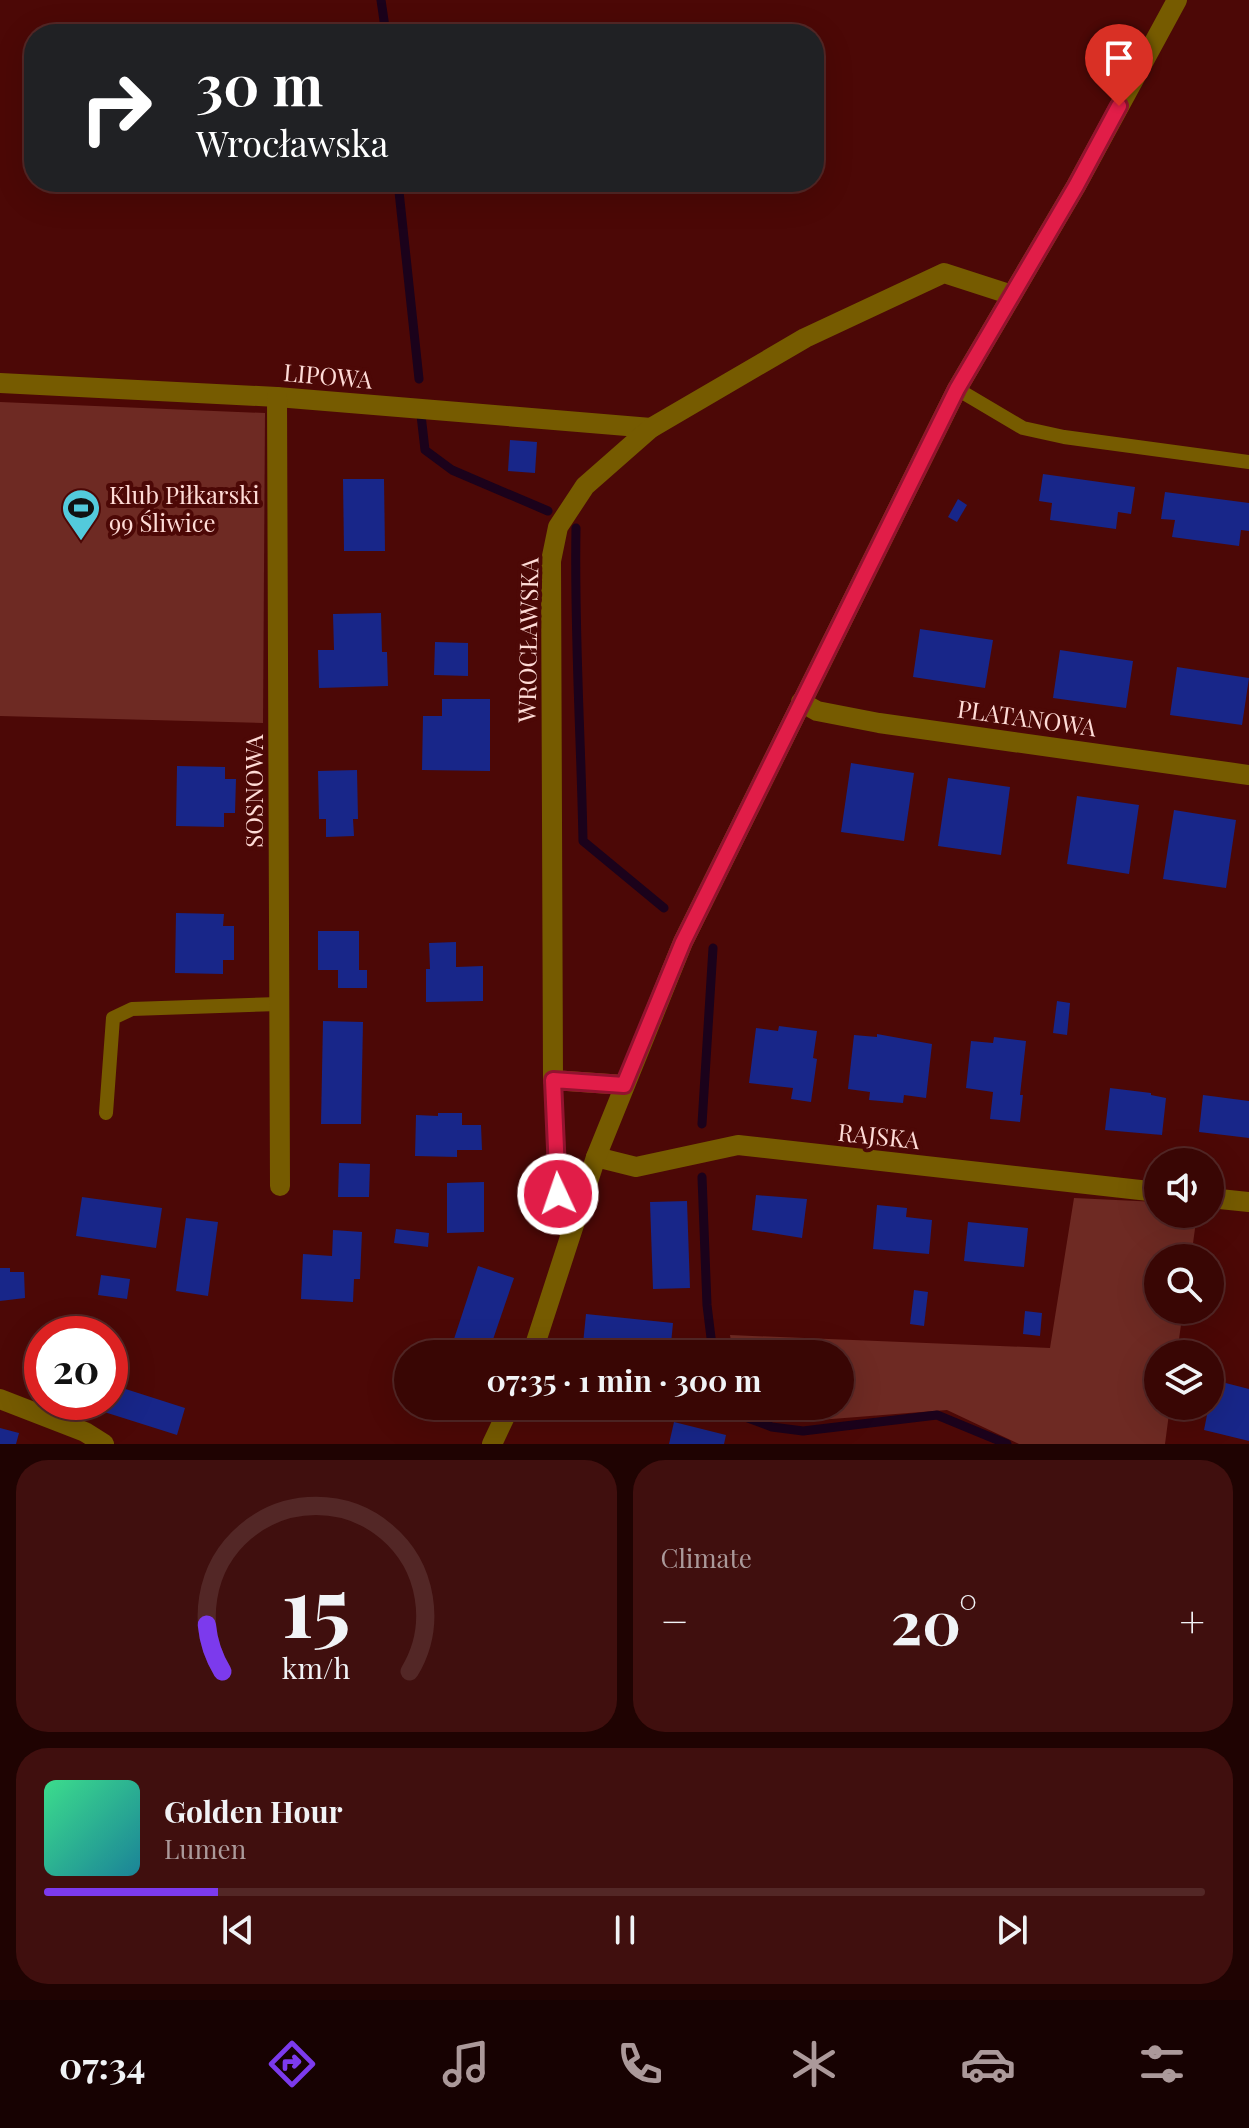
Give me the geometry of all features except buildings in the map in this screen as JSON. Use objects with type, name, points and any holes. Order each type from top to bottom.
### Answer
[{"type":"street","points":[[537,1340],[596,1157],[683,942],[957,389],[1076,186],[1177,0]]},
{"type":"street","name":"WROCŁAWSKA","points":[[553,1080],[551,561],[558,527],[585,486],[651,428],[805,338],[944,273],[1012,295]]},
{"type":"street","name":"LIPOWA","points":[[0,383],[277,397],[651,428]]},
{"type":"street","name":"SOSNOWA","points":[[277,397],[280,1186]]},
{"type":"street","name":"PLATANOWA","points":[[801,702],[817,711],[879,723],[1249,775]]},
{"type":"street","points":[[553,1080],[624,1085]]},
{"type":"street","name":"RAJSKA","points":[[596,1157],[636,1167],[738,1145],[1144,1190]]},
{"type":"street","points":[[1224,1199],[1249,1202]]},
{"type":"street","points":[[0,1399],[85,1432],[104,1444]]},
{"type":"street","points":[[492,1444],[503,1420]]},
{"type":"lane","points":[[957,389],[1023,428],[1064,437],[1249,462]]},
{"type":"lane","points":[[106,1113],[113,1018],[132,1009],[279,1004]]},
{"type":"lane","points":[[553,1080],[559,1222],[570,1238]]},
{"type":"shaded area","points":[[0,402],[265,413],[263,723],[0,716]]},
{"type":"shaded area","points":[[1074,1198],[1144,1201],[1144,1228],[1195,1228],[1193,1244],[1144,1244],[1144,1324],[1181,1324],[1179,1340],[1144,1340],[1144,1420],[1168,1420],[1165,1444],[1019,1444],[947,1410],[854,1417],[854,1340],[1050,1348]]},
{"type":"shaded area","points":[[730,1335],[853,1340],[731,1340]]},
{"type":"waterway","points":[[381,0],[385,24]]},
{"type":"waterway","points":[[399,192],[419,379]]},
{"type":"waterway","points":[[421,415],[425,450],[452,470],[548,511]]},
{"type":"waterway","points":[[576,528],[583,841],[664,908]]},
{"type":"waterway","points":[[702,1124],[713,948]]},
{"type":"waterway","points":[[702,1177],[711,1340]]},
{"type":"waterway","points":[[753,1420],[772,1427],[803,1431],[937,1415],[1007,1444]]},
{"type":"place","name":"Klub Piłkarski 99 Śliwice","points":[[81,542]]},
{"type":"route","points":[[558,1194],[553,1080],[624,1085],[683,942],[957,389],[1076,186],[1119,106]]}]
